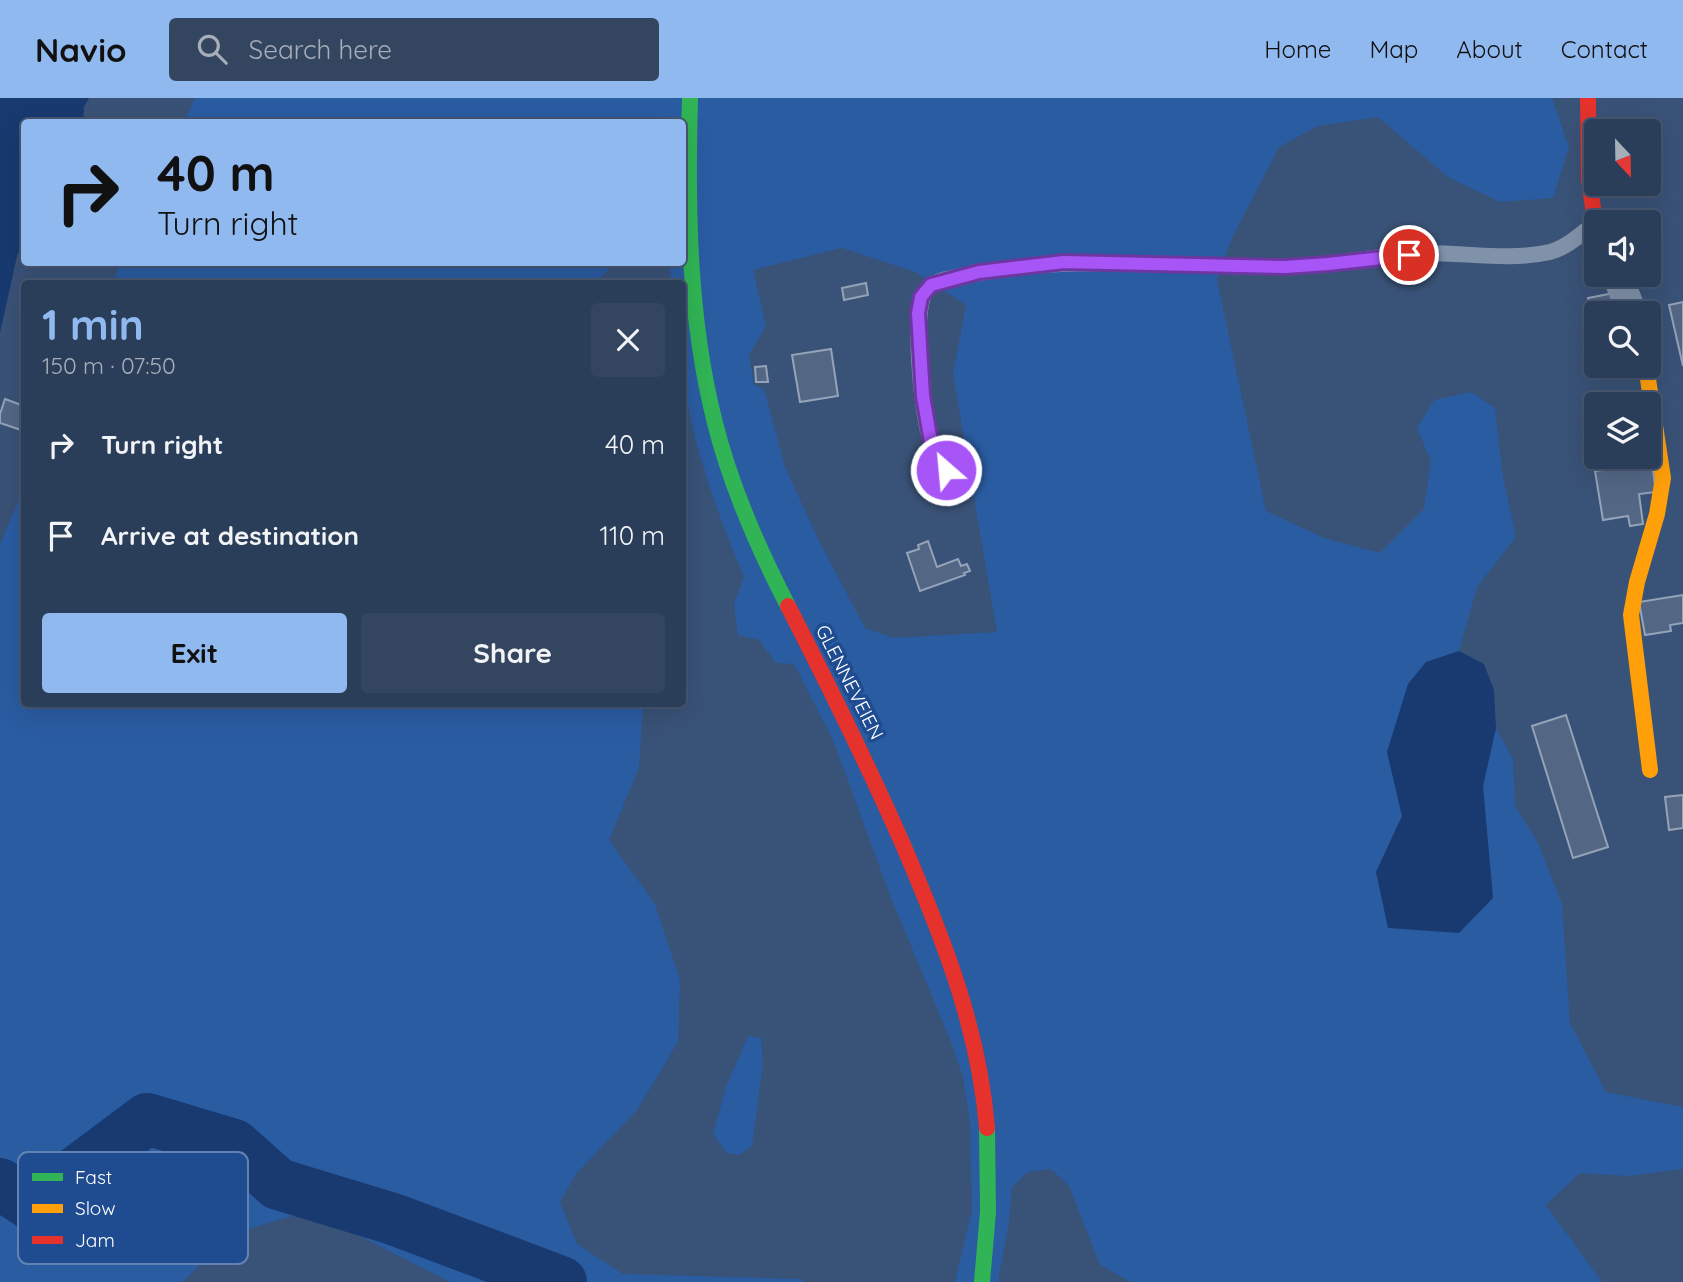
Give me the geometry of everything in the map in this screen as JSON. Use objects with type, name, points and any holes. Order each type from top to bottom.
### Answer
[{"type":"main road","name":"GLENNEVEIEN","points":[[690,98],[687,185],[692,297],[711,407],[727,466],[746,517],[769,570],[854,737],[920,883],[965,1007],[987,1124],[990,1187],[982,1282]]},
{"type":"main road","points":[[1588,98],[1589,180],[1593,210]]},
{"type":"main road","points":[[1648,378],[1663,478],[1657,514],[1637,582],[1631,615],[1650,770]]},
{"type":"lane","points":[[946,470],[931,442],[927,425],[918,333],[921,297],[931,285],[940,281],[979,272],[1064,262],[1285,267],[1427,253],[1511,256],[1551,252],[1584,233]]},
{"type":"shaded area","points":[[0,98],[89,98],[84,107],[83,119],[21,119],[21,246],[0,333]]},
{"type":"shaded area","points":[[195,98],[1552,98],[1569,147],[1553,198],[1500,202],[1448,177],[1378,117],[1318,126],[1279,147],[1232,238],[1217,280],[1266,511],[1324,538],[1380,553],[1424,509],[1431,461],[1417,428],[1434,400],[1471,392],[1495,408],[1502,472],[1516,537],[1477,587],[1459,651],[1426,662],[1387,752],[1402,816],[1376,872],[1492,898],[1483,786],[1496,728],[1513,759],[1515,806],[1538,843],[1562,904],[1570,1023],[1606,1092],[1683,1107],[1683,1169],[1628,1176],[1580,1173],[1546,1205],[1602,1282],[1131,1282],[1100,1265],[1069,1186],[1051,1169],[1028,1172],[1012,1187],[998,1282],[955,1282],[972,1210],[970,1124],[963,1077],[891,898],[833,740],[794,664],[776,663],[759,640],[738,635],[734,604],[744,577],[714,500],[691,420],[686,393],[686,280],[671,280],[670,266],[686,266],[686,119],[185,119]],"holes":[[[842,248],[915,272],[966,305],[953,374],[997,632],[893,638],[865,628],[817,537],[785,467],[764,389],[754,385],[749,355],[766,326],[753,270]]]},
{"type":"shaded area","points":[[120,266],[611,266],[599,280],[113,280]]},
{"type":"shaded area","points":[[21,495],[21,707],[643,707],[639,768],[609,840],[655,904],[680,980],[678,1042],[637,1110],[576,1174],[560,1202],[577,1244],[623,1274],[800,1279],[805,1282],[450,1282],[340,1226],[292,1216],[248,1229],[248,1152],[18,1152],[18,1264],[201,1264],[182,1282],[0,1282],[0,545]]},
{"type":"shaded area","points":[[1459,651],[1484,664],[1494,690],[1496,728],[1483,786],[1493,898],[1459,933],[1388,928],[1376,872],[1402,816],[1387,752],[1408,684],[1426,662]]},
{"type":"shaded area","points":[[748,1036],[761,1038],[763,1064],[752,1146],[739,1155],[727,1153],[713,1134],[726,1087]]},
{"type":"building","points":[[866,283],[868,295],[844,300],[842,288]]},
{"type":"building","points":[[1619,292],[1621,301],[1589,301],[1588,298]]},
{"type":"building","points":[[1683,302],[1683,366],[1669,305]]},
{"type":"building","points":[[831,349],[838,396],[800,402],[792,355]]},
{"type":"building","points":[[766,366],[768,382],[756,382],[755,367]]},
{"type":"building","points":[[5,399],[21,405],[21,430],[0,423]]},
{"type":"building","points":[[1653,469],[1656,492],[1639,494],[1643,524],[1630,526],[1628,516],[1603,520],[1595,471]]},
{"type":"building","points":[[928,541],[937,567],[958,559],[961,566],[967,564],[970,571],[920,591],[907,553],[919,549],[918,545]]},
{"type":"building","points":[[1683,595],[1683,623],[1670,625],[1671,631],[1645,635],[1639,602]]},
{"type":"building","points":[[1566,715],[1608,847],[1573,858],[1532,726]]},
{"type":"building","points":[[1683,795],[1683,828],[1669,830],[1665,797]]},
{"type":"waterway","points":[[103,1152],[147,1119],[234,1145],[242,1152]]},
{"type":"waterway","points":[[248,1157],[278,1184],[393,1219],[561,1282]]},
{"type":"waterway","points":[[0,1184],[18,1196]]},
{"type":"traffic: fast","points":[[690,98],[691,262],[706,383],[737,494],[788,606]]},
{"type":"traffic: fast","points":[[982,1282],[988,1212],[987,1128]]},
{"type":"traffic: slow","points":[[1648,378],[1663,478],[1657,514],[1637,582],[1631,615],[1650,770]]},
{"type":"traffic: jam","points":[[1588,98],[1589,180],[1593,210]]},
{"type":"traffic: jam","points":[[788,606],[876,786],[932,915],[968,1019],[983,1091],[987,1128]]},
{"type":"route","points":[[946,470],[931,442],[923,396],[918,313],[921,297],[931,285],[979,272],[1064,262],[1285,267],[1409,255]]}]
